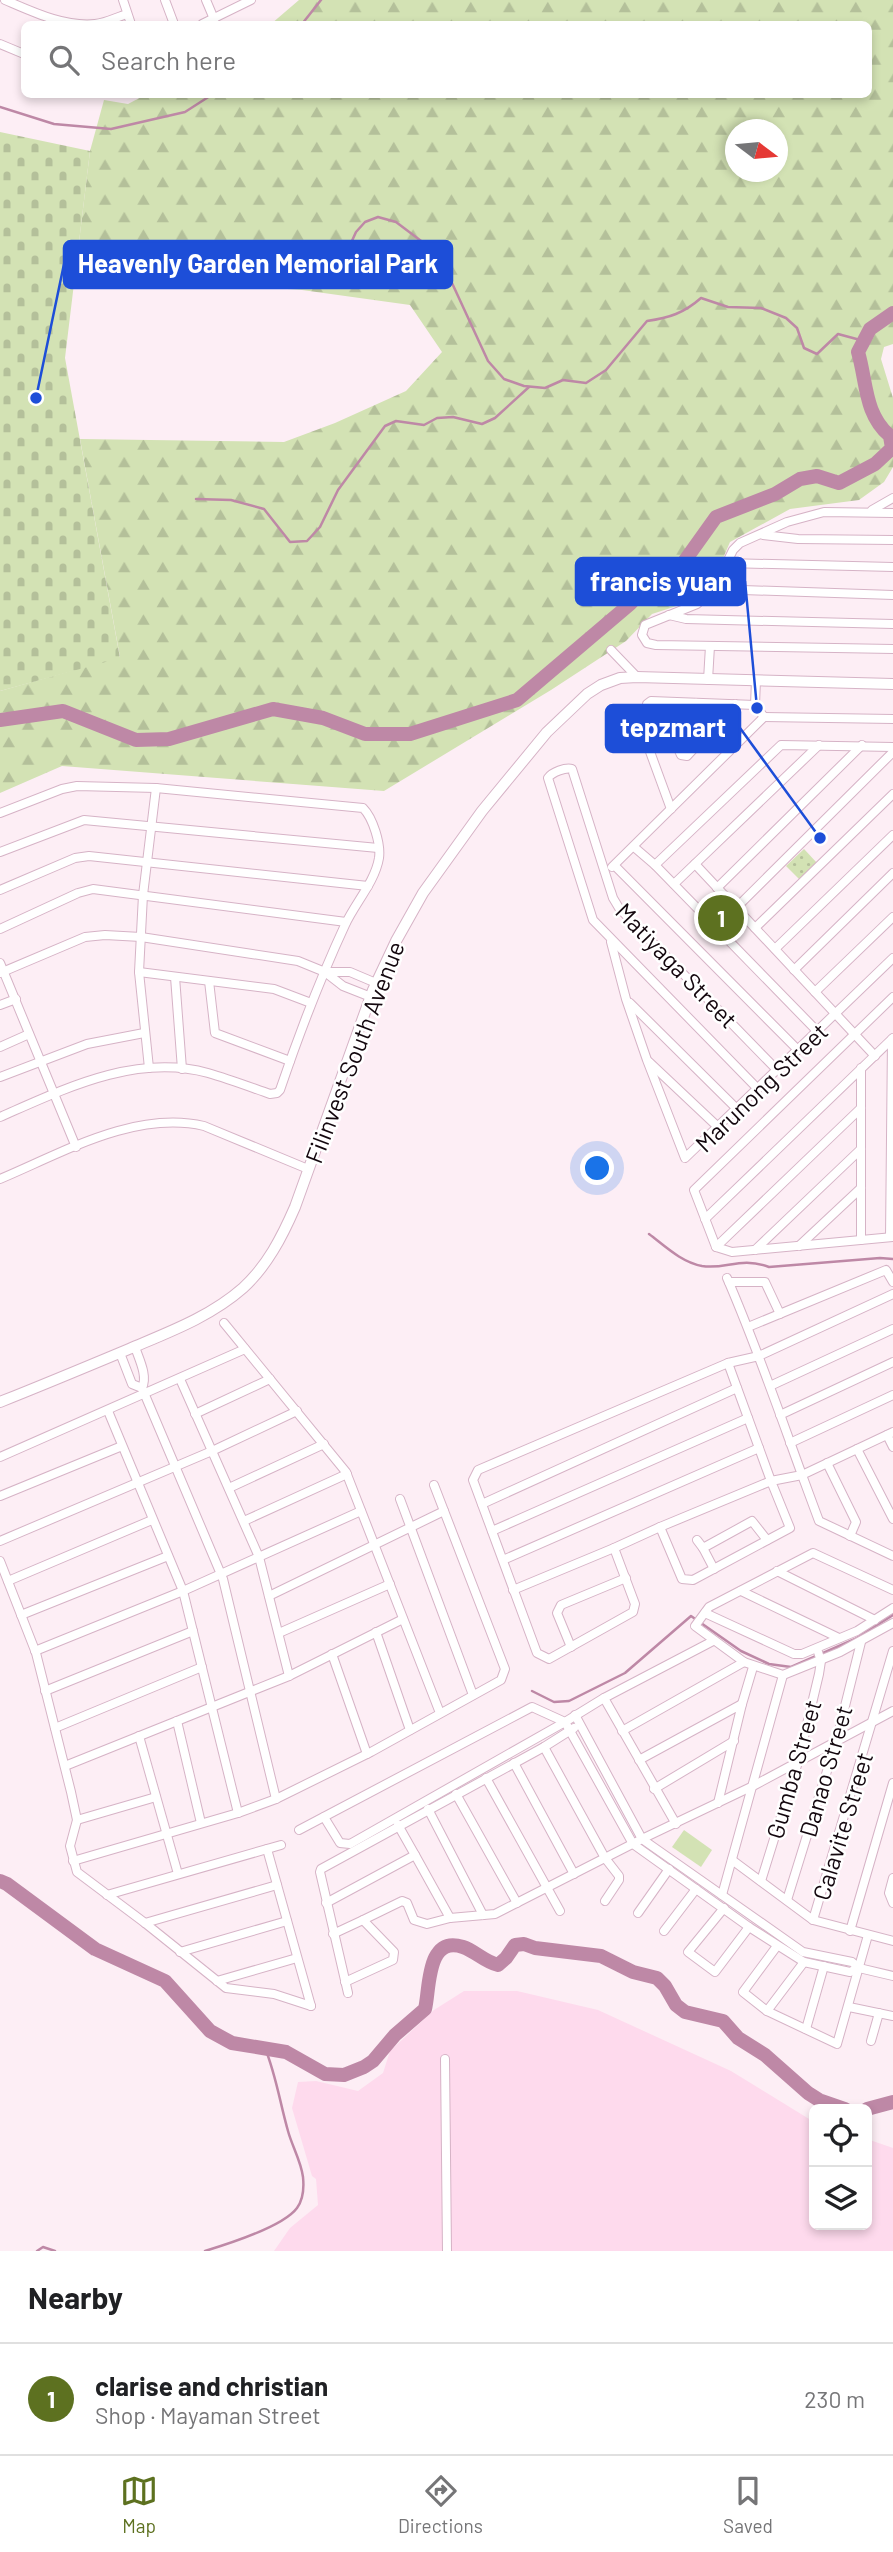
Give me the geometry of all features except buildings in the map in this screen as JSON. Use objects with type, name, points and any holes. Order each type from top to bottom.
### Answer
[{"type":"street","points":[[5,0],[44,16],[70,21]]},
{"type":"street","points":[[123,0],[130,21]]},
{"type":"street","points":[[165,0],[173,21]]},
{"type":"street","points":[[206,0],[214,19]]},
{"type":"street","points":[[209,21],[248,1]]},
{"type":"street","points":[[107,21],[127,14]]},
{"type":"street","points":[[0,44],[21,53]]},
{"type":"street","points":[[869,512],[893,498]]},
{"type":"street","points":[[893,513],[824,512],[787,522],[740,543],[733,550],[714,589],[697,604],[652,621],[642,629],[644,640],[656,645],[893,649]]},
{"type":"street","points":[[760,534],[798,538],[893,540]]},
{"type":"street","points":[[727,563],[893,568]]},
{"type":"street","points":[[714,589],[893,595]]},
{"type":"street","points":[[668,615],[686,619],[893,624]]},
{"type":"street","points":[[708,680],[710,646]]},
{"type":"street","points":[[611,650],[637,677]]},
{"type":"street","name":"Filinvest South Avenue","points":[[0,1402],[203,1316],[243,1288],[264,1265],[280,1241],[295,1207],[370,997],[396,940],[423,893],[455,847],[508,779],[547,732],[587,695],[601,685],[620,678],[637,677],[893,684]]},
{"type":"street","points":[[756,680],[755,705],[764,717]]},
{"type":"street","points":[[671,809],[645,738],[646,704],[650,701],[755,705]]},
{"type":"street","points":[[696,703],[671,733],[681,755],[684,756],[687,756],[735,704]]},
{"type":"street","points":[[606,871],[615,866],[764,717],[893,719]]},
{"type":"street","points":[[655,865],[776,748],[788,744],[862,746],[893,750]]},
{"type":"street","points":[[674,884],[819,746]]},
{"type":"street","points":[[717,888],[862,746]]},
{"type":"street","points":[[736,908],[893,750]]},
{"type":"street","name":"Matiyaga Street","points":[[611,940],[589,912],[548,778],[551,774],[568,768],[572,769],[613,898],[619,908],[778,1070]]},
{"type":"street","points":[[0,813],[62,789],[77,786],[156,788],[363,808],[369,814],[379,858],[368,886],[346,922],[311,1003],[277,1093],[270,1094],[207,1073],[149,1068],[122,1071],[55,1093],[0,1117]]},
{"type":"street","points":[[149,1068],[139,972],[144,895],[156,788]]},
{"type":"street","points":[[755,928],[893,793]]},
{"type":"street","points":[[0,852],[84,820],[378,848]]},
{"type":"street","points":[[775,949],[893,835]]},
{"type":"street","points":[[634,847],[674,884],[817,1031]]},
{"type":"street","points":[[0,890],[75,858],[89,856],[368,886]]},
{"type":"street","points":[[695,864],[875,1056]]},
{"type":"street","points":[[615,866],[798,1050]]},
{"type":"street","points":[[794,970],[893,873]]},
{"type":"street","points":[[0,929],[78,893],[93,889],[346,922]]},
{"type":"street","points":[[816,992],[893,917]]},
{"type":"street","points":[[76,1147],[16,999],[1,969],[85,937],[105,935],[141,937],[279,957],[325,972],[350,972],[376,983]]},
{"type":"street","points":[[611,940],[758,1089]]},
{"type":"street","points":[[611,940],[626,999],[647,1060],[718,1127]]},
{"type":"street","name":"Marunong Street","points":[[647,1060],[685,1158],[893,958]]},
{"type":"street","points":[[139,972],[274,989],[311,1003]]},
{"type":"street","points":[[325,972],[343,986],[370,997]]},
{"type":"street","points":[[175,977],[182,1069]]},
{"type":"street","points":[[209,981],[215,1033],[290,1061]]},
{"type":"street","points":[[716,1247],[694,1190],[893,997]]},
{"type":"street","points":[[0,1005],[16,999]]},
{"type":"street","points":[[626,999],[737,1109]]},
{"type":"street","points":[[0,1077],[87,1044],[144,1033]]},
{"type":"street","points":[[0,1046],[29,1034]]},
{"type":"street","points":[[705,1219],[892,1038]]},
{"type":"street","points":[[716,1247],[732,1252],[892,1237],[892,1038]]},
{"type":"street","points":[[861,1240],[862,1068]]},
{"type":"street","points":[[716,1247],[862,1108]]},
{"type":"street","points":[[0,1179],[115,1131],[162,1122],[188,1122],[221,1132],[308,1169]]},
{"type":"street","points":[[754,1250],[861,1149]]},
{"type":"street","points":[[799,1246],[861,1188]]},
{"type":"street","points":[[748,1326],[886,1270],[893,1282]]},
{"type":"street","points":[[780,1314],[765,1282],[728,1280],[748,1326],[819,1521],[893,1556]]},
{"type":"street","points":[[614,1548],[635,1604],[633,1612],[549,1659],[537,1653],[473,1480],[478,1470],[728,1363],[759,1356],[893,1294]]},
{"type":"street","points":[[224,1323],[347,1474],[440,1713]]},
{"type":"street","points":[[770,1387],[893,1329]]},
{"type":"street","points":[[135,1347],[144,1378],[143,1392],[221,1574],[276,1799]]},
{"type":"street","points":[[0,1457],[245,1349]]},
{"type":"street","points":[[120,1353],[132,1384],[143,1392]]},
{"type":"street","points":[[780,1415],[893,1362]]},
{"type":"street","points":[[660,1527],[682,1579],[693,1580],[790,1528],[728,1363]]},
{"type":"street","points":[[180,1378],[260,1557],[289,1675]]},
{"type":"street","points":[[195,1414],[270,1379]]},
{"type":"street","points":[[482,1504],[737,1388]]},
{"type":"street","points":[[790,1443],[893,1395]]},
{"type":"street","points":[[108,1411],[183,1591],[238,1813]]},
{"type":"street","points":[[0,1541],[212,1451],[297,1411]]},
{"type":"street","points":[[492,1531],[748,1418]]},
{"type":"street","points":[[513,1590],[772,1481],[802,1475],[890,1433],[893,1447]]},
{"type":"street","points":[[229,1488],[324,1444]]},
{"type":"street","points":[[0,1496],[122,1446]]},
{"type":"street","points":[[503,1560],[759,1448]]},
{"type":"street","points":[[857,1449],[893,1519]]},
{"type":"street","points":[[827,1463],[856,1522],[850,1536]]},
{"type":"street","points":[[244,1521],[347,1474]]},
{"type":"street","points":[[73,1861],[238,1813],[276,1799],[367,1754],[501,1680],[505,1669],[434,1485]]},
{"type":"street","points":[[400,1499],[473,1695]]},
{"type":"street","points":[[35,1651],[183,1591],[361,1511]]},
{"type":"street","points":[[269,1596],[444,1511]]},
{"type":"street","points":[[8,1581],[152,1520]]},
{"type":"street","points":[[714,1569],[700,1544],[752,1521],[767,1540]]},
{"type":"street","points":[[893,1590],[813,1553],[709,1607],[695,1626],[713,1642],[744,1662],[783,1675],[819,1655],[839,1638],[893,1608]]},
{"type":"street","points":[[21,1615],[168,1556]]},
{"type":"street","points":[[0,1561],[35,1651],[65,1766],[77,1820],[70,1846],[77,1872],[226,1989],[274,1994],[311,2006],[267,1849]]},
{"type":"street","points":[[777,1571],[875,1620]]},
{"type":"street","points":[[571,1647],[557,1613],[561,1605],[625,1578]]},
{"type":"street","points":[[279,1633],[390,1584]]},
{"type":"street","points":[[740,1591],[839,1638]]},
{"type":"street","points":[[65,1766],[289,1675],[403,1619]]},
{"type":"street","points":[[701,1619],[794,1654],[819,1655],[861,1642],[893,1623]]},
{"type":"street","points":[[45,1690],[193,1631]]},
{"type":"street","points":[[376,1632],[411,1730]]},
{"type":"street","points":[[324,1817],[340,1843],[345,1844],[398,1825],[544,1747],[568,1726],[575,1715],[604,1698],[713,1642]]},
{"type":"street","name":"Danao Street","points":[[786,1900],[836,1742],[861,1642]]},
{"type":"street","name":"Calavite Street","points":[[813,1920],[893,1651]]},
{"type":"street","points":[[332,1654],[367,1754]]},
{"type":"street","name":"Gumba Street","points":[[761,1881],[798,1762],[819,1655]]},
{"type":"street","points":[[622,1731],[744,1662]]},
{"type":"street","points":[[55,1728],[202,1667]]},
{"type":"street","points":[[718,1803],[753,1667]]},
{"type":"street","points":[[722,1895],[783,1675]]},
{"type":"street","points":[[604,1698],[676,1824]]},
{"type":"street","points":[[639,1760],[742,1704]]},
{"type":"street","points":[[299,1830],[532,1707],[568,1726],[633,1844],[749,1927],[804,1962],[850,1972],[859,1968]]},
{"type":"street","points":[[333,1934],[402,1901],[407,1903],[414,1920],[420,1923],[495,1914],[752,1786],[893,1711]]},
{"type":"street","points":[[575,1715],[642,1839],[803,1952],[852,1962],[859,1968],[893,1976]]},
{"type":"street","points":[[177,1721],[201,1823]]},
{"type":"street","points":[[348,1993],[326,1903],[321,1869],[382,1829],[568,1726],[579,1724]]},
{"type":"street","points":[[139,1736],[178,1874]]},
{"type":"street","points":[[654,1789],[734,1741]]},
{"type":"street","points":[[544,1747],[605,1858],[620,1878],[605,1901]]},
{"type":"street","points":[[514,1763],[574,1874]]},
{"type":"street","points":[[486,1778],[560,1911]]},
{"type":"street","points":[[850,1931],[893,1783]]},
{"type":"street","points":[[457,1794],[517,1903]]},
{"type":"street","points":[[77,1820],[156,1797]]},
{"type":"street","points":[[428,1809],[483,1915]]},
{"type":"street","points":[[398,1825],[450,1918]]},
{"type":"street","points":[[107,1895],[281,1845]]},
{"type":"street","points":[[326,1903],[415,1855]]},
{"type":"street","points":[[732,1860],[813,1920],[893,1941]]},
{"type":"street","points":[[638,1913],[669,1869]]},
{"type":"street","points":[[893,1878],[889,1893],[893,1903]]},
{"type":"street","points":[[145,1923],[277,1885]]},
{"type":"street","points":[[664,1931],[696,1889]]},
{"type":"street","points":[[724,1908],[688,1952],[715,1972],[749,1927]]},
{"type":"street","points":[[345,1982],[393,1960],[394,1952],[363,1920]]},
{"type":"street","points":[[180,1952],[287,1921]]},
{"type":"street","points":[[777,1945],[743,1992],[767,2011],[837,2044],[868,1935]]},
{"type":"street","points":[[217,1982],[297,1958]]},
{"type":"street","points":[[767,2011],[804,1962]]},
{"type":"street","points":[[806,2029],[824,1966]]},
{"type":"street","points":[[849,2007],[893,2016]]},
{"type":"street","points":[[871,2041],[879,2013]]},
{"type":"street","points":[[445,2059],[447,2251]]},
{"type":"shaded area","points":[[464,1991],[517,1991],[598,2010],[731,2071],[809,2119],[809,2230],[872,2230],[872,2141],[893,2148],[893,2251],[274,2251],[290,2228],[318,2205],[316,2179],[312,2176],[292,2108],[298,2082],[316,2081],[358,2091],[383,2073],[390,2051],[434,2010]]},
{"type":"green space","points":[[299,0],[893,0],[893,344],[884,347],[881,359],[893,398],[893,467],[884,482],[859,500],[790,509],[730,542],[709,591],[692,601],[652,614],[626,641],[551,690],[384,791],[62,766],[0,793],[0,691],[120,657],[80,439],[284,442],[335,423],[406,391],[442,352],[410,305],[302,290],[75,275],[90,151],[104,100],[128,104],[139,98],[872,98],[872,21],[274,21]]},
{"type":"green space","points":[[0,132],[90,151],[65,358],[120,658],[0,691]]},
{"type":"green space","points":[[804,849],[818,864],[801,881],[786,866]]},
{"type":"green space","points":[[684,1830],[712,1850],[701,1867],[672,1847]]},
{"type":"waterway","points":[[304,21],[321,0]]},
{"type":"waterway","points":[[0,107],[54,124],[111,129],[185,112],[207,98]]},
{"type":"waterway","points":[[129,247],[174,243],[219,245],[248,254],[277,269],[293,261],[307,258],[323,261],[346,254],[356,232],[365,222],[378,217],[396,222],[445,259],[452,283],[488,361],[504,379],[524,386],[545,388],[563,380],[586,383],[606,370],[647,321],[676,314],[701,298],[728,307],[761,308],[786,318],[797,328],[804,348],[817,354],[838,334],[864,341]]},
{"type":"waterway","points":[[0,720],[63,711],[136,740],[169,739],[273,709],[323,718],[365,734],[410,734],[517,700],[630,604],[655,578],[681,566],[716,517],[775,494],[800,479],[817,476],[839,483],[875,464],[892,448],[890,436],[875,418],[871,408],[858,352],[870,329],[893,313]]},
{"type":"waterway","points":[[196,499],[231,500],[264,509],[290,542],[307,541],[320,527],[338,490],[385,426],[396,421],[424,425],[437,418],[453,417],[482,424],[495,418],[529,387]]},
{"type":"waterway","points":[[649,1234],[680,1257],[694,1264],[711,1267],[741,1263],[769,1267],[893,1259]]},
{"type":"waterway","points":[[532,1691],[554,1702],[569,1701],[625,1673],[691,1616],[741,1651],[769,1664],[791,1667],[855,1639],[893,1615]]},
{"type":"waterway","points":[[0,1881],[95,1949],[165,1981],[210,2031],[232,2043],[286,2052],[325,2074],[344,2075],[364,2067],[425,2009],[432,1966],[442,1949],[451,1945],[463,1947],[498,1965],[515,1945],[524,1944],[535,1948],[601,1956],[633,1972],[657,1978],[676,2005],[685,2012],[723,2021],[738,2038],[765,2055],[808,2093],[831,2104]]},
{"type":"waterway","points":[[205,2251],[280,2222],[297,2208],[302,2197],[302,2171],[265,2048]]},
{"type":"waterway","points":[[872,2108],[893,2102]]},
{"type":"waterway","points":[[37,2251],[43,2247],[55,2251]]},
{"type":"place","name":"Heavenly Garden Memorial Park","points":[[36,398]]},
{"type":"place","name":"francis yuan","points":[[757,708]]},
{"type":"place","name":"tepzmart","points":[[820,838]]},
{"type":"place","name":"clarise and christian","points":[[721,918]]}]
